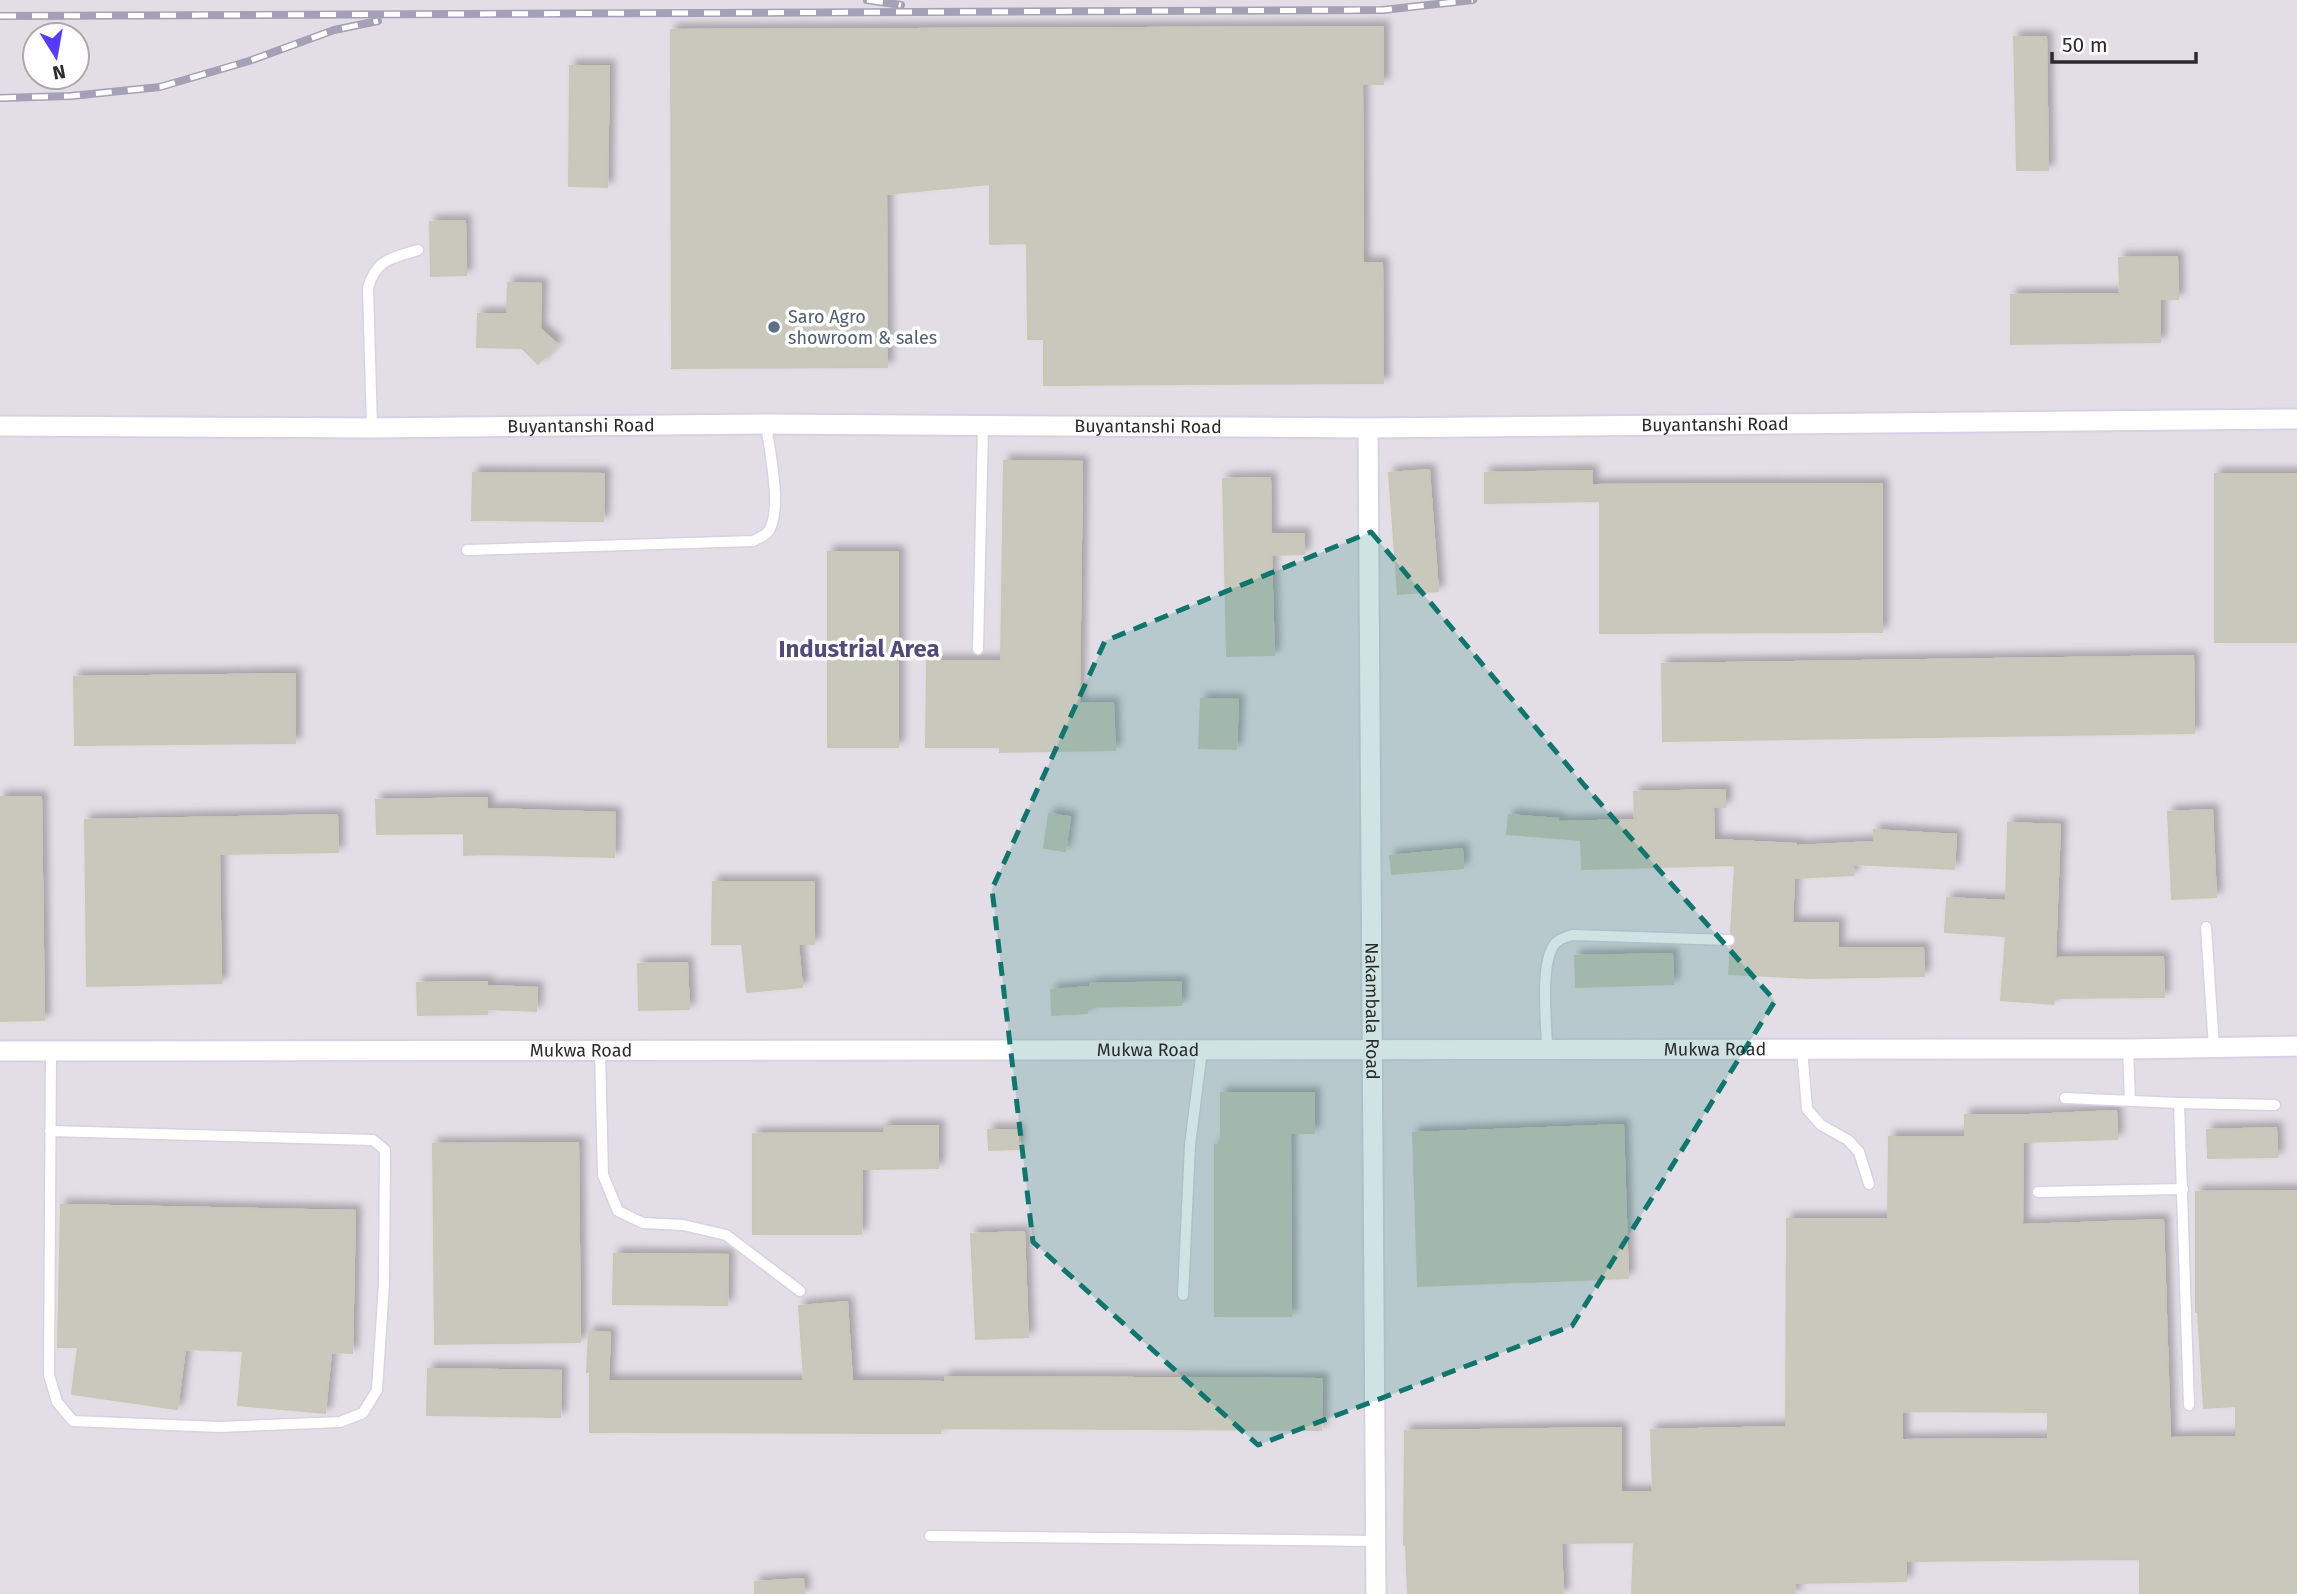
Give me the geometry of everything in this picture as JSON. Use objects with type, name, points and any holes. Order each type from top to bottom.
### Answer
[{"type":"street","name":"Buyantanshi Road","points":[[0,426],[372,428],[766,424],[1368,428],[2297,419]]},
{"type":"street","name":"Nakambala Road","points":[[1368,428],[1376,1594]]},
{"type":"street","name":"Mukwa Road","points":[[0,1051],[2127,1049],[2297,1046]]},
{"type":"lane","points":[[372,428],[368,288],[372,273],[386,260],[418,250]]},
{"type":"lane","points":[[467,550],[753,541],[767,533],[774,518],[774,480],[766,424]]},
{"type":"lane","points":[[978,649],[983,426]]},
{"type":"lane","points":[[2206,926],[2214,1048]]},
{"type":"lane","points":[[1547,1049],[1548,955],[1556,941],[1573,935],[1729,940]]},
{"type":"lane","points":[[1802,1049],[1807,1109],[1811,1116],[1848,1140],[1858,1152],[1869,1184]]},
{"type":"lane","points":[[2127,1049],[2130,1100]]},
{"type":"lane","points":[[1183,1294],[1190,1145],[1202,1050]]},
{"type":"lane","points":[[50,1131],[373,1140],[385,1150],[384,1284],[377,1390],[363,1413],[341,1422],[219,1427],[73,1421],[57,1402],[49,1375],[50,1131],[51,1051]]},
{"type":"lane","points":[[600,1051],[603,1175],[618,1210],[643,1223],[683,1225],[726,1235],[800,1291]]},
{"type":"lane","points":[[2065,1098],[2275,1105]]},
{"type":"lane","points":[[2179,1103],[2189,1405]]},
{"type":"lane","points":[[2038,1192],[2183,1189]]},
{"type":"lane","points":[[929,1536],[1376,1541]]},
{"type":"highlighted area","points":[[1371,532],[1585,786],[1775,1001],[1572,1326],[1258,1445],[1033,1242],[992,889],[1105,641]]},
{"type":"shaded area","points":[[0,0],[2297,0],[2297,1594],[0,1594]]},
{"type":"building","points":[[1383,27],[1383,84],[1362,84],[1363,263],[1382,263],[1383,383],[1044,385],[1044,339],[1028,339],[1027,243],[990,244],[990,184],[886,194],[887,367],[672,368],[671,30]]},
{"type":"building","points":[[2014,37],[2046,37],[2048,170],[2017,170]]},
{"type":"building","points":[[570,66],[609,66],[607,187],[569,186]]},
{"type":"building","points":[[465,221],[466,275],[431,276],[430,222]]},
{"type":"building","points":[[2177,257],[2178,299],[2160,299],[2160,342],[2011,344],[2011,295],[2120,294],[2119,258]]},
{"type":"building","points":[[508,283],[541,284],[540,329],[557,344],[538,364],[522,348],[477,347],[478,314],[507,314]]},
{"type":"building","points":[[1004,461],[1082,462],[1079,704],[1113,703],[1115,750],[1000,752],[1000,747],[926,747],[927,661],[1001,661]]},
{"type":"building","points":[[1429,470],[1438,591],[1398,594],[1389,473]]},
{"type":"building","points":[[1592,471],[1592,485],[1882,484],[1882,632],[1600,633],[1600,501],[1485,503],[1485,473]]},
{"type":"building","points":[[473,473],[604,474],[603,521],[472,520]]},
{"type":"building","points":[[2215,474],[2297,474],[2297,642],[2215,642]]},
{"type":"building","points":[[1270,478],[1271,534],[1304,534],[1304,554],[1271,555],[1274,655],[1227,656],[1223,479]]},
{"type":"building","points":[[828,552],[898,552],[898,747],[828,747]]},
{"type":"building","points":[[2193,656],[2194,733],[1663,741],[1662,664]]},
{"type":"building","points":[[295,674],[295,743],[75,745],[74,677]]},
{"type":"building","points":[[1201,699],[1238,700],[1236,749],[1199,748]]},
{"type":"building","points":[[1725,790],[1725,807],[1713,807],[1714,840],[1796,846],[1874,842],[1874,830],[1956,835],[1954,869],[1852,864],[1853,875],[1794,878],[1792,923],[1838,923],[1838,948],[1923,948],[1924,976],[1810,978],[1729,974],[1731,947],[1736,941],[1731,933],[1735,865],[1582,869],[1581,840],[1507,834],[1509,815],[1558,819],[1557,822],[1635,820],[1634,792]]},
{"type":"building","points":[[0,797],[41,797],[44,1020],[0,1021]]},
{"type":"building","points":[[487,798],[487,809],[615,813],[614,857],[464,855],[464,833],[377,834],[376,800]]},
{"type":"building","points":[[2212,810],[2216,897],[2172,899],[2168,812]]},
{"type":"building","points":[[1049,814],[1070,817],[1065,851],[1044,848]]},
{"type":"building","points":[[337,815],[338,852],[219,854],[221,983],[87,986],[85,820]]},
{"type":"building","points":[[2008,823],[2060,825],[2055,958],[2163,957],[2164,997],[2053,998],[2053,1004],[2001,1000],[2006,936],[1945,932],[1947,898],[2006,901]]},
{"type":"building","points":[[1462,849],[1463,868],[1392,874],[1390,856]]},
{"type":"building","points":[[713,882],[814,882],[814,944],[798,944],[802,987],[747,992],[742,944],[712,944]]},
{"type":"building","points":[[1672,954],[1673,984],[1576,987],[1575,956]]},
{"type":"building","points":[[687,963],[689,1009],[639,1010],[638,964]]},
{"type":"building","points":[[487,982],[487,986],[537,988],[536,1011],[487,1009],[487,1014],[418,1015],[417,983]]},
{"type":"building","points":[[1181,982],[1181,1005],[1087,1007],[1087,1013],[1052,1015],[1051,990],[1090,987],[1090,984]]},
{"type":"building","points":[[1221,1093],[1314,1093],[1314,1133],[1290,1133],[1291,1316],[1215,1316],[1215,1145],[1221,1145]]},
{"type":"building","points":[[2116,1111],[2117,1139],[2023,1142],[2022,1225],[2163,1220],[2170,1438],[2236,1437],[2236,1406],[2204,1408],[2196,1312],[2196,1192],[2297,1191],[2297,1594],[2140,1594],[2140,1559],[1906,1561],[1906,1581],[1795,1583],[1795,1594],[1632,1594],[1634,1542],[1561,1543],[1563,1594],[1408,1594],[1404,1545],[1405,1431],[1621,1428],[1621,1492],[1653,1492],[1651,1430],[1786,1427],[1787,1219],[1888,1219],[1889,1137],[1965,1137],[1965,1115]],"holes":[[[1902,1411],[2048,1412],[2048,1439],[1902,1440]]]},
{"type":"building","points":[[1623,1125],[1628,1278],[1418,1286],[1413,1133]]},
{"type":"building","points":[[884,1126],[938,1126],[938,1168],[862,1169],[861,1234],[753,1234],[753,1134],[884,1133]]},
{"type":"building","points":[[2276,1128],[2277,1157],[2208,1158],[2207,1130]]},
{"type":"building","points":[[988,1130],[1018,1130],[1018,1149],[989,1150]]},
{"type":"building","points":[[578,1143],[580,1342],[435,1344],[433,1144]]},
{"type":"building","points":[[61,1205],[355,1211],[352,1353],[331,1352],[325,1413],[238,1405],[243,1351],[185,1349],[177,1409],[72,1394],[78,1347],[58,1347]]},
{"type":"building","points":[[1024,1232],[1028,1337],[976,1339],[971,1234]]},
{"type":"building","points":[[614,1254],[728,1255],[727,1305],[613,1304]]},
{"type":"building","points":[[847,1302],[852,1381],[945,1382],[945,1377],[1322,1379],[1321,1430],[940,1428],[940,1433],[590,1432],[590,1372],[587,1372],[589,1332],[610,1333],[608,1381],[804,1381],[799,1306]]},
{"type":"building","points":[[428,1369],[561,1371],[560,1417],[427,1415]]},
{"type":"building","points":[[803,1579],[804,1594],[755,1594],[755,1582]]},
{"type":"railway","points":[[867,0],[901,5]]},
{"type":"railway","points":[[0,16],[1383,10],[1473,0]]},
{"type":"railway","points":[[0,98],[71,96],[160,87],[249,61],[334,30],[378,21]]},
{"type":"place","name":"Saro Agro showroom & sales","points":[[774,327]]},
{"type":"district","name":"Industrial Area","points":[[859,649]]}]
